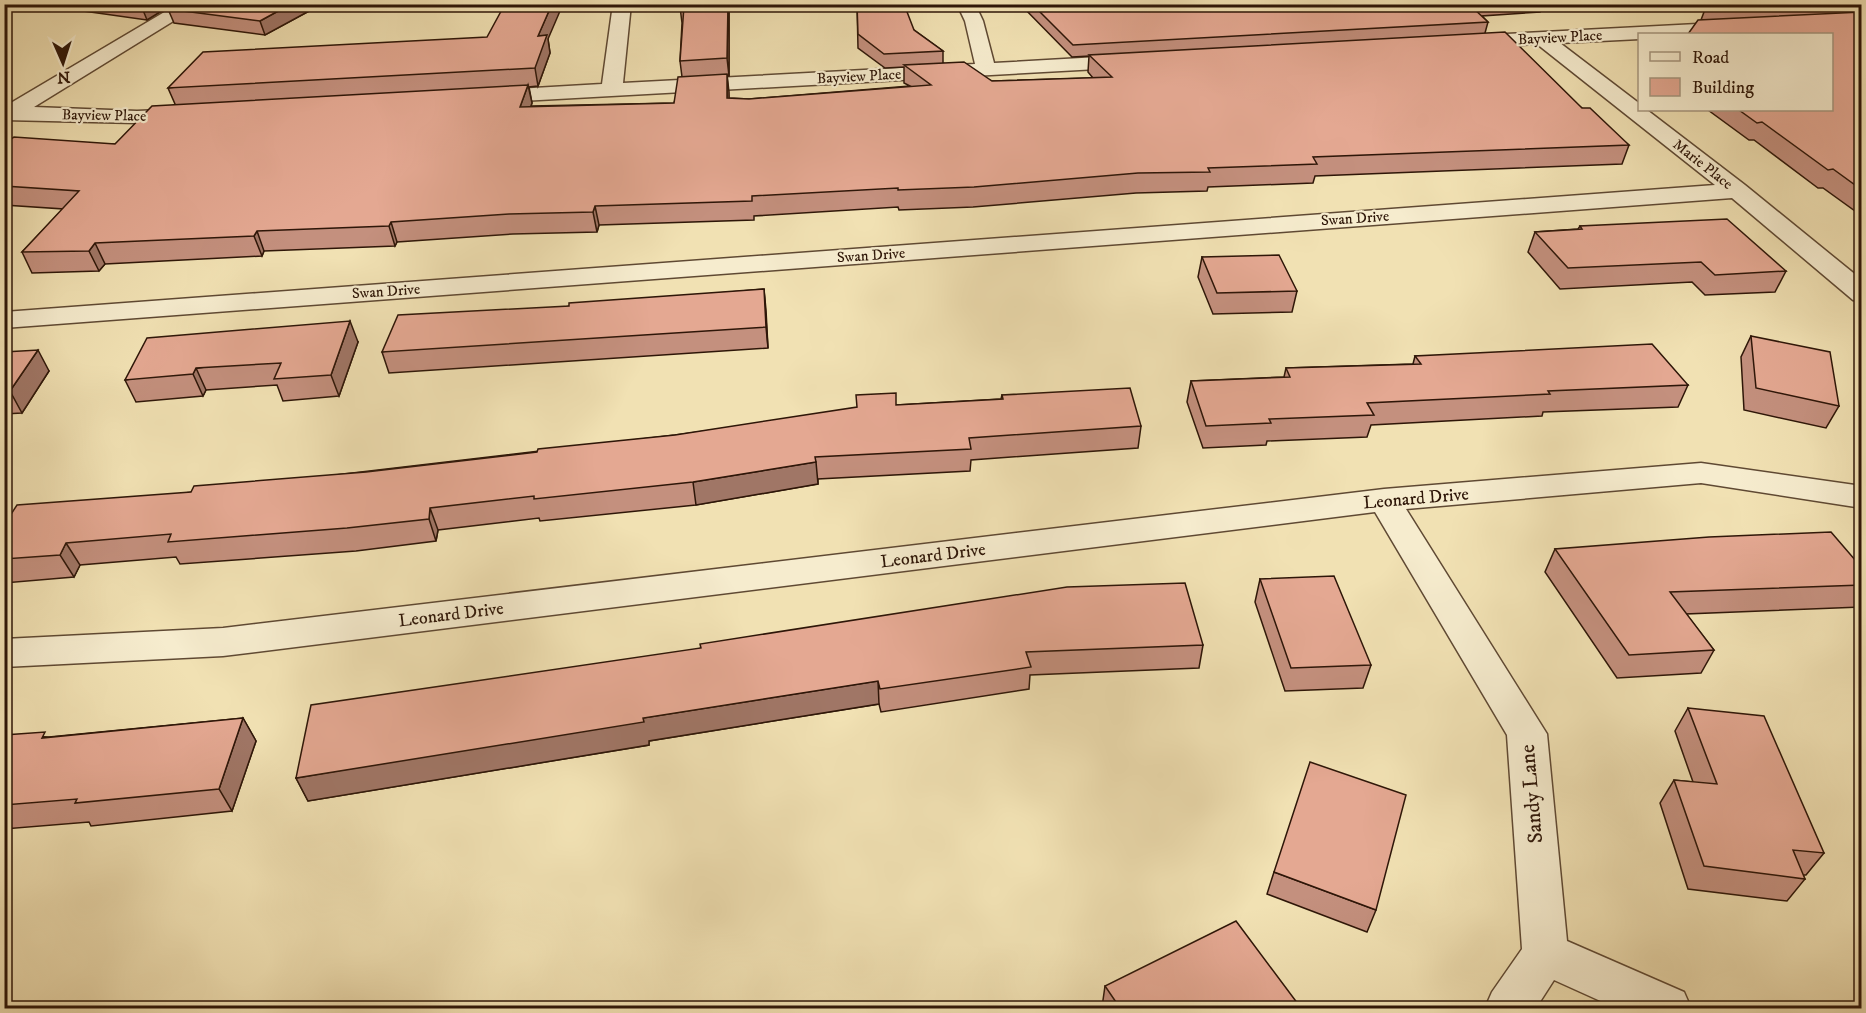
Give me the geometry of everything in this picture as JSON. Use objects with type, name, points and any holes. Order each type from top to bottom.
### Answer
[{"type":"street","points":[[7,114],[192,4]]},
{"type":"street","points":[[612,90],[622,4]]},
{"type":"street","points":[[966,4],[974,21],[986,69]]},
{"type":"street","name":"Bayview Place","points":[[1639,33],[1756,27]]},
{"type":"street","name":"Bayview Place","points":[[1447,44],[1638,33]]},
{"type":"street","name":"Marie Place","points":[[1541,38],[1737,190],[1862,294]]},
{"type":"street","name":"Bayview Place","points":[[470,98],[1152,60]]},
{"type":"street","name":"Bayview Place","points":[[7,114],[137,117],[208,113]]},
{"type":"street","name":"Swan Drive","points":[[4,320],[1737,190]]},
{"type":"street","name":"Leonard Drive","points":[[4,652],[223,642],[1384,500],[1701,473],[1862,496]]},
{"type":"street","name":"Sandy Lane","points":[[1384,500],[1527,734],[1545,954]]},
{"type":"street","points":[[1509,1008],[1545,954],[1667,1008]]},
{"type":"building","points":[[176,4],[291,4],[260,21],[168,9]]},
{"type":"building","points":[[505,4],[552,4],[538,36],[547,35],[535,68],[168,88],[203,52],[487,37]]},
{"type":"building","points":[[680,4],[728,4],[727,58],[680,61],[684,6],[680,7]]},
{"type":"building","points":[[857,4],[904,4],[914,30],[943,51],[884,54],[858,34]]},
{"type":"building","points":[[1032,4],[1490,4],[1471,6],[1488,22],[1073,45]]},
{"type":"building","points":[[1707,4],[1736,4],[1706,6]]},
{"type":"building","points":[[1862,12],[1862,190],[1833,169],[1828,170],[1762,122],[1757,123],[1740,111],[1833,111],[1833,33],[1689,33],[1698,20]]},
{"type":"building","points":[[1505,32],[1582,108],[1590,108],[1629,145],[1313,157],[1317,164],[1208,168],[1210,172],[1138,173],[974,187],[898,190],[898,188],[752,196],[752,201],[595,206],[593,212],[509,214],[391,222],[389,226],[257,231],[254,236],[95,243],[89,251],[22,252],[79,191],[4,186],[4,143],[14,137],[115,144],[152,106],[528,85],[520,107],[674,103],[678,77],[727,74],[727,98],[749,99],[931,85],[904,65],[964,62],[992,81],[1112,77],[1089,55]]},
{"type":"building","points":[[1727,219],[1786,271],[1715,275],[1701,262],[1568,268],[1535,232],[1582,229],[1580,226]]},
{"type":"building","points":[[1279,255],[1297,291],[1217,293],[1202,257]]},
{"type":"building","points":[[764,289],[766,327],[382,352],[398,315],[569,306],[569,303]]},
{"type":"building","points":[[350,321],[331,375],[274,379],[281,363],[196,368],[193,374],[125,380],[147,338]]},
{"type":"building","points":[[1751,336],[1830,352],[1839,406],[1756,388]]},
{"type":"building","points":[[1652,344],[1688,385],[1548,391],[1550,394],[1367,403],[1374,415],[1269,419],[1271,423],[1206,426],[1191,381],[1290,377],[1286,368],[1421,364],[1415,356]]},
{"type":"building","points":[[38,350],[10,391],[4,392],[4,352]]},
{"type":"building","points":[[1130,388],[1141,426],[969,438],[971,449],[815,457],[816,462],[693,482],[430,508],[429,519],[168,542],[171,534],[66,543],[60,555],[4,559],[4,525],[17,505],[191,492],[194,486],[366,472],[537,452],[538,449],[675,435],[857,407],[856,395],[896,393],[896,405],[1003,399],[1002,395]]},
{"type":"building","points":[[1831,532],[1862,568],[1862,585],[1670,592],[1714,650],[1629,655],[1555,549],[1709,537]]},
{"type":"building","points":[[1334,576],[1371,665],[1291,668],[1260,579]]},
{"type":"building","points":[[1185,583],[1203,645],[1026,652],[1031,667],[880,689],[878,681],[643,718],[644,722],[296,778],[311,705],[701,648],[700,644],[1067,587]]},
{"type":"building","points":[[1688,708],[1764,716],[1824,853],[1793,850],[1805,879],[1704,866],[1674,780],[1717,784]]},
{"type":"building","points":[[243,718],[219,789],[75,803],[77,799],[4,805],[4,735],[45,732],[42,738]]},
{"type":"building","points":[[1310,762],[1406,795],[1376,910],[1274,872]]},
{"type":"building","points":[[1236,921],[1298,1004],[1289,1008],[1120,1008],[1105,986]]}]
